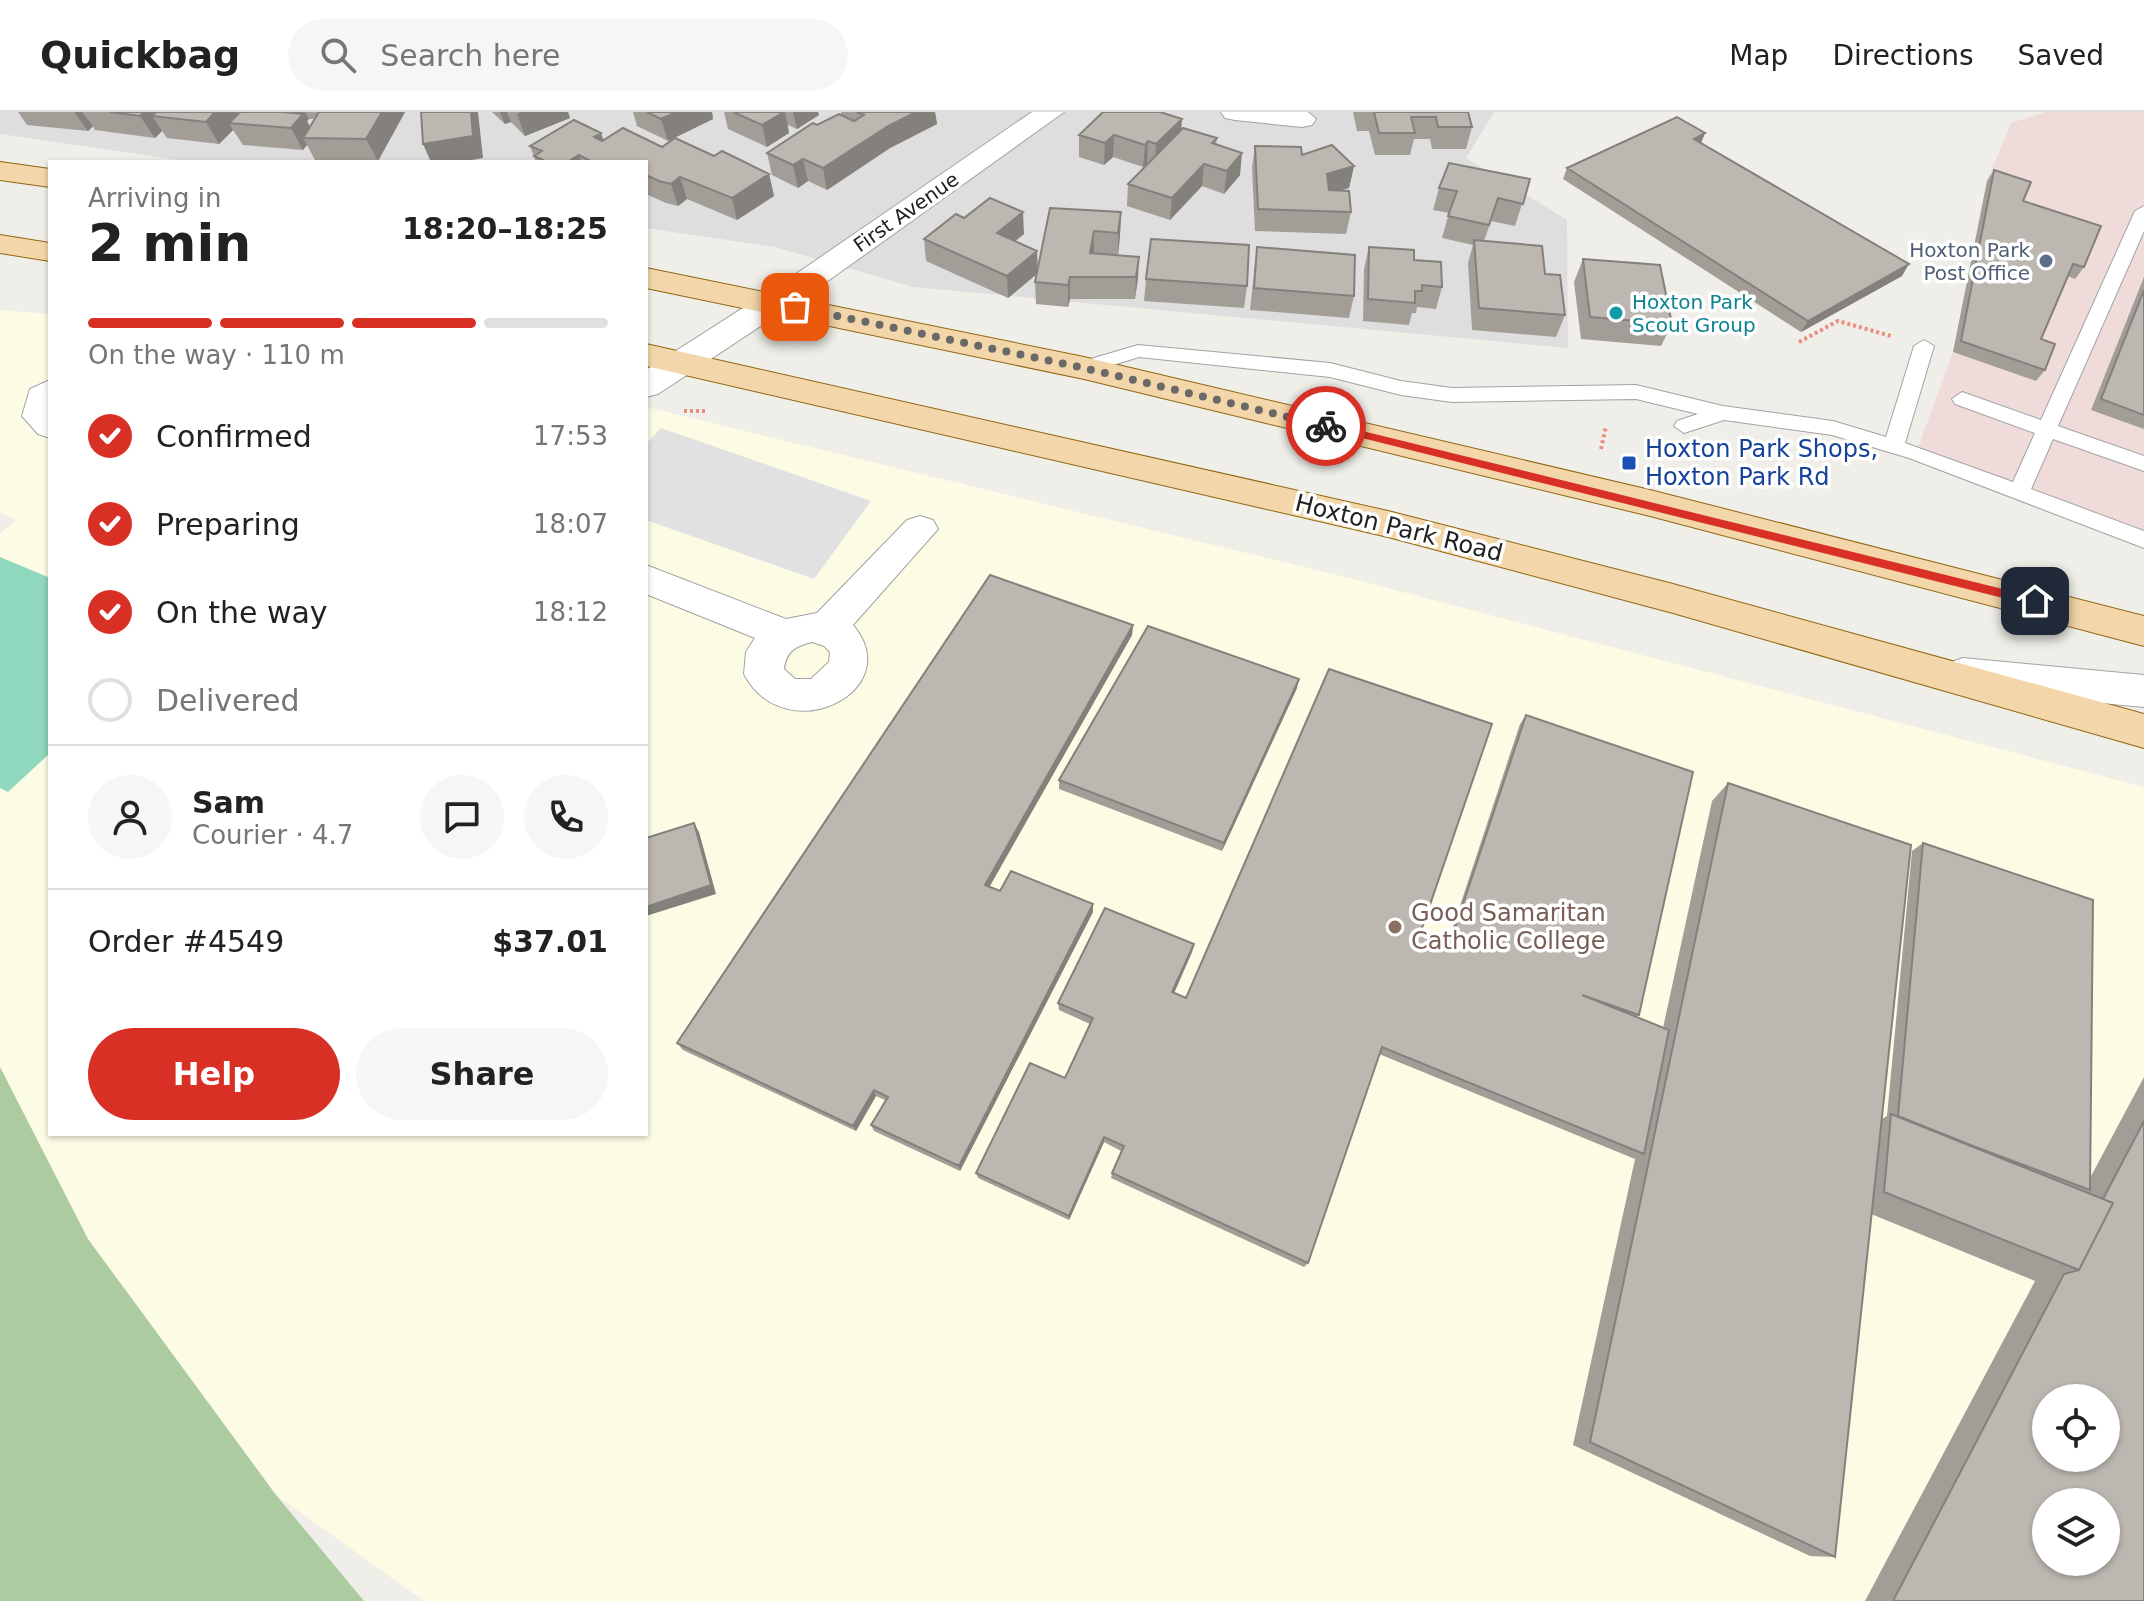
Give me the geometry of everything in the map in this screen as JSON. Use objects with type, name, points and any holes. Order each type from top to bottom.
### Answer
[{"type":"main road","points":[[0,171],[48,178]]},
{"type":"main road","points":[[0,244],[48,252]]},
{"type":"main road","points":[[648,278],[1084,368],[1634,499],[2144,631]]},
{"type":"main road","name":"Hoxton Park Road","points":[[648,355],[1388,524],[1938,672],[2144,731]]},
{"type":"street","points":[[996,112],[1040,119]]},
{"type":"street","points":[[1235,112],[1302,119]]},
{"type":"street","name":"First Avenue","points":[[648,385],[1040,119]]},
{"type":"street","points":[[48,392],[42,397],[39,416],[48,424]]},
{"type":"street","points":[[826,629],[920,529]]},
{"type":"street","points":[[648,580],[784,634]]},
{"type":"street","points":[[812,627],[826,629],[847,643],[851,665],[835,686],[808,696],[780,691],[764,674],[766,652],[784,634],[812,627]]},
{"type":"street","points":[[1938,672],[2144,691]]},
{"type":"lane","points":[[2019,491],[2144,211]]},
{"type":"lane","points":[[1894,446],[1924,346]]},
{"type":"lane","points":[[1084,368],[1138,351],[1330,370],[1401,388],[1452,395],[1636,392],[1723,413],[1833,428],[1894,446],[2019,491],[2144,540]]},
{"type":"lane","points":[[1962,399],[2144,464]]},
{"type":"lane","points":[[1684,426],[1723,413]]},
{"type":"shaded area","points":[[0,112],[1494,112],[1466,158],[1567,220],[1568,348],[913,287],[775,247],[648,228],[648,160],[179,160],[0,134]]},
{"type":"shaded area","points":[[2046,112],[2144,112],[2144,540],[1916,453],[1953,352],[1987,181],[2011,123]]},
{"type":"shaded area","name":"Good Samaritan Catholic College","points":[[0,310],[48,314],[48,1136],[648,1136],[648,407],[1357,580],[2144,787],[2144,1601],[424,1601],[276,1495],[88,1239],[0,1068],[0,534],[16,520],[0,513]]},
{"type":"shaded area","points":[[661,428],[871,501],[814,579],[648,521],[648,442]]},
{"type":"green space","points":[[0,557],[48,577],[48,755],[8,792],[0,788]]},
{"type":"green space","points":[[0,1067],[88,1239],[276,1495],[364,1601],[0,1601]]},
{"type":"building","points":[[110,112],[144,112],[140,116]]},
{"type":"building","points":[[156,112],[215,112],[206,122],[152,116]]},
{"type":"building","points":[[240,112],[303,114],[291,128],[229,123]]},
{"type":"building","points":[[319,112],[382,112],[366,139],[303,138]]},
{"type":"building","points":[[421,112],[471,112],[473,136],[423,144]]},
{"type":"building","points":[[647,112],[676,112],[661,119]]},
{"type":"building","points":[[733,112],[784,112],[762,125]]},
{"type":"building","points":[[856,112],[916,112],[888,126],[823,168],[803,159],[793,165],[767,153],[813,123],[817,125],[839,114],[854,121],[864,115]]},
{"type":"building","points":[[1103,112],[1160,112],[1182,119],[1156,144],[1148,141],[1145,145],[1114,135],[1105,143],[1079,135]]},
{"type":"building","points":[[1374,112],[1468,112],[1472,127],[1438,127],[1436,117],[1411,117],[1415,133],[1379,133]]},
{"type":"building","points":[[1677,117],[1705,133],[1694,139],[1909,264],[1808,321],[1567,168]]},
{"type":"building","points":[[574,120],[601,133],[594,137],[602,141],[623,128],[662,147],[675,138],[714,156],[722,151],[769,174],[732,198],[680,177],[671,184],[659,181],[648,176],[648,160],[588,160],[579,155],[570,160],[543,160],[534,156],[542,151],[530,146]]},
{"type":"building","points":[[1183,128],[1217,138],[1212,143],[1242,153],[1227,171],[1204,164],[1172,198],[1128,184]]},
{"type":"building","points":[[1332,145],[1354,166],[1327,174],[1329,190],[1349,191],[1351,212],[1258,209],[1255,146],[1301,147],[1302,155]]},
{"type":"building","points":[[1449,163],[1530,179],[1523,204],[1498,198],[1489,225],[1448,216],[1457,191],[1439,188]]},
{"type":"building","points":[[1994,170],[2031,182],[2023,201],[2101,226],[2084,267],[2073,264],[2041,339],[2055,344],[2045,370],[1961,341]]},
{"type":"building","points":[[990,198],[1023,212],[997,233],[1037,251],[1007,276],[924,239],[956,214],[964,218]]},
{"type":"building","points":[[1050,208],[1121,212],[1118,233],[1094,231],[1090,253],[1139,257],[1136,277],[1070,277],[1068,285],[1035,282]]},
{"type":"building","points":[[1151,239],[1249,245],[1247,286],[1146,279]]},
{"type":"building","points":[[1474,240],[1542,246],[1545,274],[1560,275],[1565,315],[1479,308]]},
{"type":"building","points":[[1257,247],[1355,255],[1354,296],[1254,288]]},
{"type":"building","points":[[1369,247],[1414,250],[1414,260],[1441,262],[1442,287],[1422,285],[1422,291],[1415,291],[1415,303],[1368,299]]},
{"type":"building","points":[[1583,259],[1660,265],[1672,324],[1590,317]]},
{"type":"building","points":[[2144,290],[2144,415],[2101,399]]},
{"type":"building","points":[[990,575],[1133,625],[985,885],[1000,891],[1011,871],[1093,904],[959,1166],[871,1125],[888,1097],[874,1090],[853,1126],[677,1043]]},
{"type":"building","points":[[1148,626],[1299,679],[1224,843],[1059,780]]},
{"type":"building","points":[[1329,669],[1492,724],[1421,931],[1450,943],[1526,715],[1693,772],[1639,1015],[1582,995],[1669,1030],[1644,1154],[1382,1047],[1308,1263],[1112,1173],[1124,1146],[1104,1137],[1069,1216],[976,1173],[1030,1063],[1065,1078],[1093,1018],[1058,1003],[1105,908],[1194,944],[1172,992],[1186,998]]},
{"type":"building","points":[[1728,783],[1911,845],[1835,1557],[1590,1442]]},
{"type":"building","points":[[694,823],[711,885],[648,906],[648,837]]},
{"type":"building","points":[[1923,843],[2093,900],[2090,1190],[1898,1116]]},
{"type":"building","points":[[1891,1114],[2113,1203],[2079,1270],[1884,1192]]},
{"type":"building","points":[[2144,1121],[2144,1601],[1893,1601],[2064,1274],[2079,1270],[2113,1203],[2103,1199]]},
{"type":"way so far","points":[[795,307],[1084,368],[1326,426]]},
{"type":"place","name":"Hoxton Park Post Office","points":[[2046,261]]},
{"type":"place","name":"Hoxton Park Scout Group","points":[[1616,313]]},
{"type":"place","name":"Hoxton Park Shops, Hoxton Park Rd","points":[[1629,463]]},
{"type":"place","name":"Good Samaritan Catholic College","points":[[1395,927]]},
{"type":"route","points":[[1326,426],[1650,503],[2035,601]]}]
